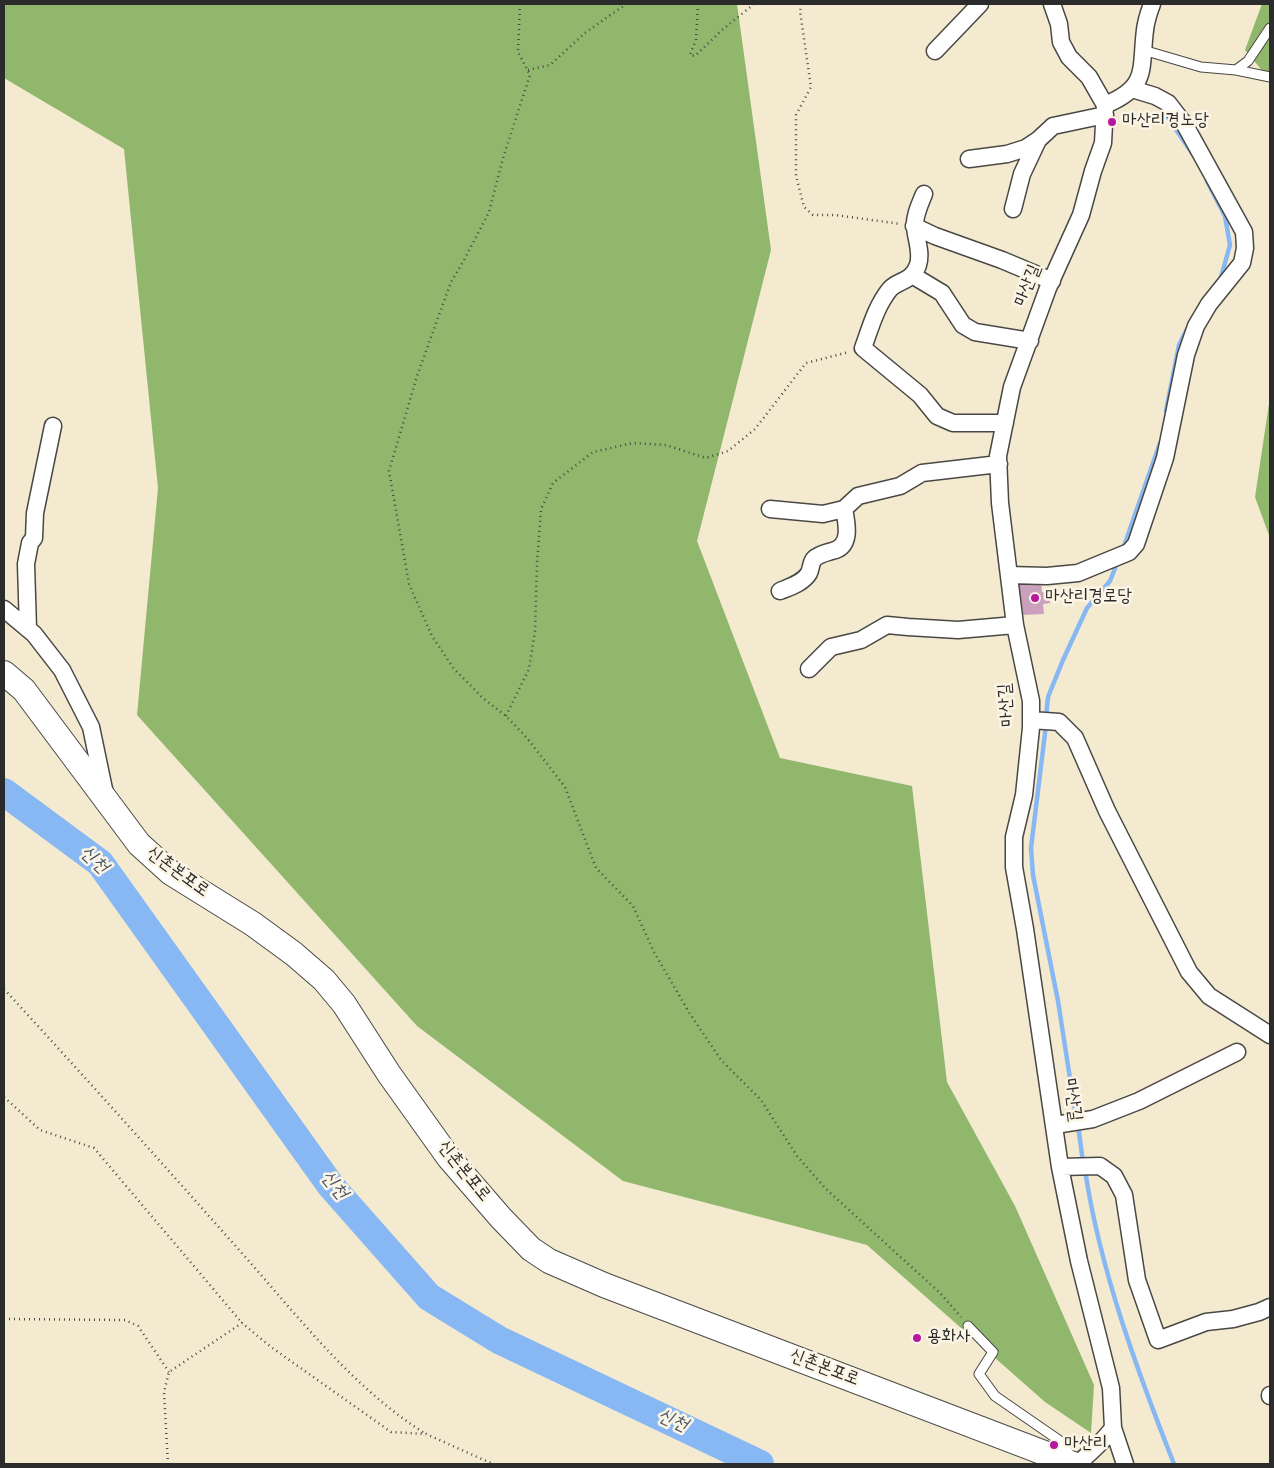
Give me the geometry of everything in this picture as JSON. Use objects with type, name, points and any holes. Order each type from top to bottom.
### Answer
[{"type":"main road","name":"신촌본포로","points":[[4,673],[24,690],[139,844],[171,873],[253,924],[294,954],[324,980],[344,1004],[389,1074],[449,1158],[501,1218],[532,1249],[549,1261],[604,1284],[1076,1464]]},
{"type":"street","points":[[935,51],[980,4]]},
{"type":"street","points":[[1052,4],[1059,24],[1062,42],[1069,57],[1089,77],[1105,110]]},
{"type":"street","points":[[969,159],[1007,154],[1026,148],[1053,126],[1105,110],[1122,98],[1132,89],[1141,74],[1145,28],[1152,4]]},
{"type":"street","points":[[1009,575],[1047,576],[1078,573],[1129,552],[1136,544],[1165,458],[1186,355],[1196,326],[1209,304],[1242,262],[1245,248],[1244,232],[1186,125],[1168,103],[1156,96],[1132,89]]},
{"type":"street","name":"마산길","points":[[1105,110],[1103,143],[1092,171],[1081,215],[1052,281],[1012,387],[998,456],[1000,502],[1015,625],[1031,701],[1037,720],[1024,796],[1014,837],[1014,867],[1062,1124],[1079,1261],[1111,1388],[1113,1428],[1125,1464]]},
{"type":"street","points":[[1013,209],[1022,174],[1038,140]]},
{"type":"street","points":[[924,194],[914,226],[920,250],[918,265],[912,275],[891,288],[878,308],[863,348],[920,395],[937,416],[953,423],[1005,423]]},
{"type":"street","points":[[914,226],[935,236],[1002,260],[1052,281]]},
{"type":"street","points":[[912,275],[942,293],[963,325],[975,332],[1030,341]]},
{"type":"street","points":[[28,629],[26,564],[30,543],[34,538],[35,513],[53,426]]},
{"type":"street","points":[[770,509],[823,514],[844,509],[858,496],[900,486],[922,473],[999,464]]},
{"type":"street","points":[[780,591],[797,584],[809,574],[813,559],[822,554],[838,550],[846,540],[848,530],[844,509]]},
{"type":"street","points":[[4,609],[34,634],[62,670],[91,727],[106,801]]},
{"type":"street","points":[[809,669],[830,647],[861,640],[887,625],[958,630],[1015,625]]},
{"type":"street","points":[[1037,720],[1059,722],[1075,738],[1107,811],[1189,972],[1208,996],[1270,1035]]},
{"type":"street","points":[[1062,1124],[1093,1119],[1139,1101],[1237,1052]]},
{"type":"street","points":[[1068,1167],[1100,1166],[1114,1176],[1124,1195],[1137,1280],[1158,1340],[1206,1322],[1233,1319],[1260,1312],[1270,1306]]},
{"type":"street","points":[[1076,1464],[1105,1440],[1113,1428]]},
{"type":"lane","points":[[1236,70],[1248,61],[1270,28]]},
{"type":"lane","points":[[1143,50],[1201,67],[1236,70],[1270,76]]},
{"type":"lane","points":[[968,1326],[993,1352],[979,1374],[995,1396],[1063,1443],[1076,1464]]},
{"type":"path","points":[[520,4],[518,52],[530,75],[503,158],[489,212],[451,282],[417,376],[389,471],[409,584],[432,636],[454,669],[484,699],[506,716],[527,738],[565,787],[596,868],[633,906],[654,952],[690,1014],[721,1060],[761,1100],[797,1156],[826,1189],[940,1293],[968,1326]]},
{"type":"path","points":[[528,70],[550,65],[586,33],[626,4]]},
{"type":"path","points":[[698,4],[696,40],[690,55],[695,56],[722,30],[754,4]]},
{"type":"path","points":[[802,4],[800,11],[811,87],[796,115],[796,176],[804,207],[813,215],[836,215],[914,226]]},
{"type":"path","points":[[506,716],[529,669],[535,631],[541,509],[553,483],[593,452],[633,443],[666,444],[706,458],[728,451],[755,429],[806,363],[863,348]]},
{"type":"path","points":[[4,989],[346,1370],[407,1422],[426,1434],[492,1464]]},
{"type":"path","points":[[4,1097],[40,1130],[94,1148],[242,1323],[271,1347],[391,1432],[426,1434]]},
{"type":"path","points":[[4,1319],[125,1320],[138,1326],[169,1372]]},
{"type":"path","points":[[168,1464],[164,1392],[169,1372],[242,1323]]},
{"type":"green space","points":[[4,4],[737,4],[771,250],[697,541],[780,758],[912,786],[947,1082],[1015,1206],[1094,1385],[1091,1433],[1045,1402],[867,1245],[623,1181],[417,1026],[137,715],[158,488],[124,149],[4,78]]},
{"type":"green space","points":[[1262,4],[1270,4],[1270,80],[1245,50]]},
{"type":"green space","points":[[1270,397],[1270,538],[1255,497]]},
{"type":"building","name":"마산리경로당","points":[[1041,582],[1042,592],[1049,592],[1050,603],[1043,604],[1044,614],[1021,615],[1019,583]]},
{"type":"waterway","points":[[1164,112],[1194,156]]},
{"type":"waterway","points":[[1207,181],[1225,216],[1230,245],[1221,277]]},
{"type":"waterway","points":[[1166,411],[1179,345],[1187,329]]},
{"type":"waterway","points":[[1123,549],[1160,443]]},
{"type":"waterway","points":[[1046,717],[1048,697],[1063,660],[1087,608],[1110,581],[1118,561]]},
{"type":"waterway","points":[[1046,725],[1031,848],[1033,875],[1058,1001],[1076,1117]]},
{"type":"waterway","name":"신천","points":[[4,792],[100,863],[331,1186],[429,1297],[499,1340],[760,1464]]},
{"type":"waterway","points":[[1078,1125],[1083,1162]]},
{"type":"waterway","points":[[1085,1170],[1100,1245],[1121,1319],[1174,1464]]},
{"type":"place","name":"마산리경노당","points":[[1112,122]]},
{"type":"place","name":"마산리경로당","points":[[1035,598]]},
{"type":"place","name":"용화사","points":[[917,1338]]},
{"type":"place","name":"마산리","points":[[1054,1445]]}]
